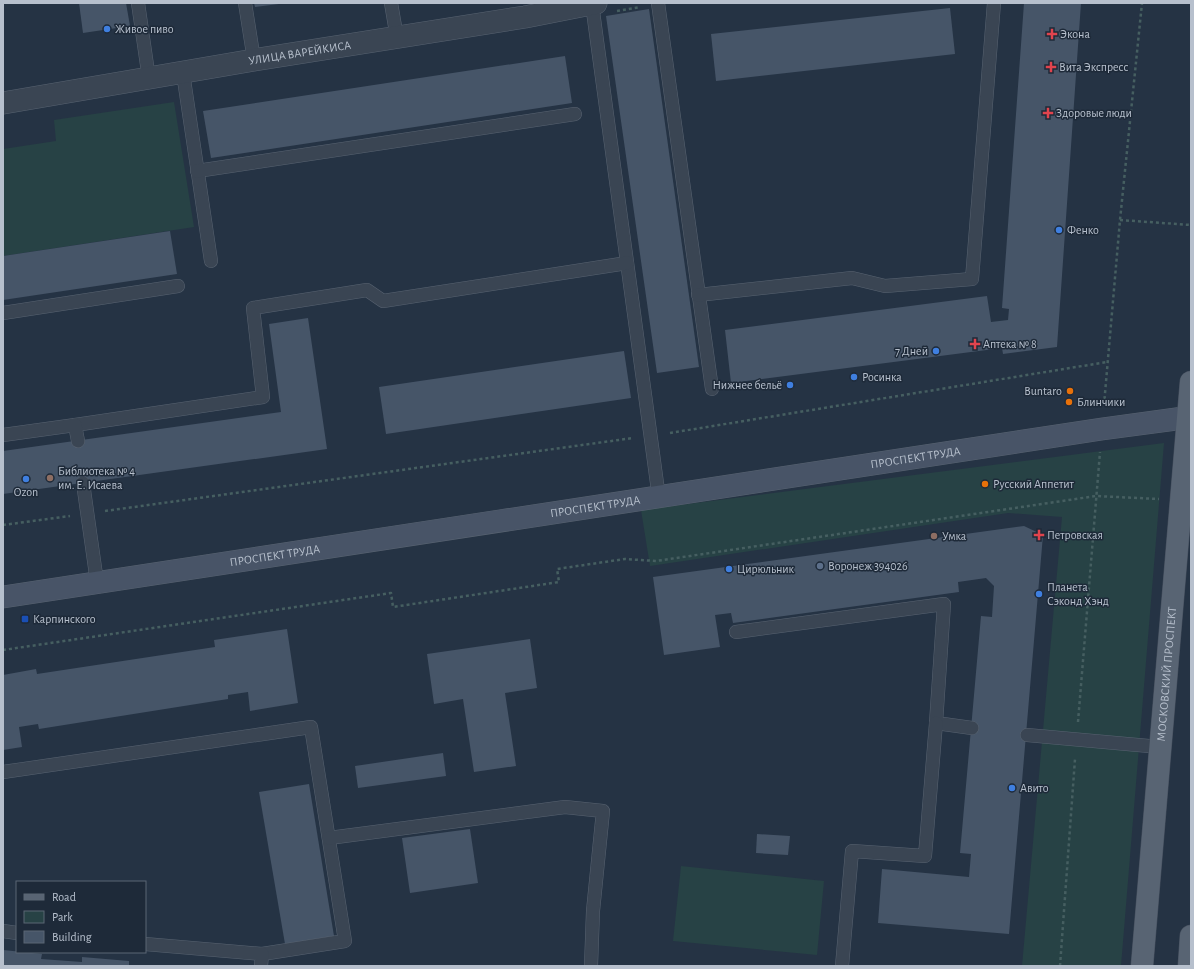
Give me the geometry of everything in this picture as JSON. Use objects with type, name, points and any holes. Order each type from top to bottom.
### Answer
[{"type":"main road","name":"МОСКОВСКИЙ ПРОСПЕКТ","points":[[1142,966],[1181,500],[1190,419],[1191,382]]},
{"type":"main road","name":"ПРОСПЕКТ ТРУДА","points":[[3,597],[659,498],[1102,429],[1190,419]]},
{"type":"main road","points":[[1189,966],[1191,936]]},
{"type":"street","name":"УЛИЦА ВАРЕЙКИСА","points":[[3,104],[254,60],[397,38],[524,10],[594,3]]},
{"type":"lane","points":[[138,3],[149,79]]},
{"type":"lane","points":[[245,3],[254,60]]},
{"type":"lane","points":[[391,3],[397,38]]},
{"type":"lane","points":[[594,3],[659,498]]},
{"type":"lane","points":[[658,3],[712,389]]},
{"type":"lane","points":[[698,295],[852,278],[884,286],[972,280],[994,3]]},
{"type":"lane","points":[[183,73],[211,261]]},
{"type":"lane","points":[[198,171],[575,114]]},
{"type":"lane","points":[[3,435],[263,397],[253,308],[367,290],[382,301],[627,263]]},
{"type":"lane","points":[[3,313],[178,286]]},
{"type":"lane","points":[[76,425],[78,441]]},
{"type":"lane","points":[[83,483],[97,582]]},
{"type":"lane","points":[[736,632],[944,604],[925,856],[852,851],[842,966]]},
{"type":"lane","points":[[936,723],[972,728]]},
{"type":"lane","points":[[3,772],[311,727],[345,941],[261,960],[146,944]]},
{"type":"lane","points":[[1027,735],[1160,747]]},
{"type":"lane","points":[[329,838],[565,807],[603,811],[593,911],[591,966]]},
{"type":"lane","points":[[3,931],[16,932]]},
{"type":"path","points":[[1105,398],[1120,220],[1142,3]]},
{"type":"path","points":[[1120,220],[1191,225]]},
{"type":"path","points":[[3,525],[650,436],[1107,362]]},
{"type":"path","points":[[1060,966],[1076,740],[1099,463]]},
{"type":"path","points":[[3,650],[391,593],[393,607],[559,582],[557,569],[625,559],[656,562],[1096,496],[1181,500]]},
{"type":"green space","points":[[174,102],[194,227],[3,256],[3,149],[56,141],[54,120]]},
{"type":"green space","points":[[1164,443],[1121,966],[1022,966],[1062,517],[1008,513],[650,566],[641,510]]},
{"type":"green space","points":[[681,866],[824,881],[817,955],[673,941]]},
{"type":"building","points":[[79,3],[126,3],[130,26],[83,33]]},
{"type":"building","points":[[254,3],[278,3],[279,4],[255,7]]},
{"type":"building","points":[[1024,3],[1081,3],[1057,347],[1003,354],[1002,348],[731,383],[725,330],[987,296],[991,322],[1008,320],[1009,309],[1002,308]]},
{"type":"building","points":[[950,8],[955,54],[716,81],[711,34]]},
{"type":"building","points":[[649,9],[699,367],[657,373],[606,16]]},
{"type":"building","points":[[565,56],[572,103],[211,158],[203,111]]},
{"type":"building","points":[[170,231],[177,274],[3,300],[3,256]]},
{"type":"building","points":[[308,318],[327,449],[3,494],[3,451],[281,412],[269,324]]},
{"type":"building","points":[[624,351],[631,398],[386,434],[379,387]]},
{"type":"building","points":[[1024,526],[1043,535],[1009,934],[878,923],[882,869],[969,877],[971,854],[960,853],[981,616],[992,617],[994,586],[986,578],[958,582],[959,592],[733,623],[731,613],[715,615],[720,647],[664,655],[653,577]]},
{"type":"building","points":[[287,629],[298,703],[250,711],[248,692],[228,695],[228,699],[39,729],[38,724],[19,727],[22,747],[3,750],[3,675],[36,669],[37,674],[215,647],[214,640]]},
{"type":"building","points":[[530,639],[537,688],[505,693],[516,766],[474,772],[463,699],[434,704],[427,654]]},
{"type":"building","points":[[443,753],[446,776],[358,788],[355,766]]},
{"type":"building","points":[[309,784],[334,936],[285,944],[259,792]]},
{"type":"building","points":[[470,829],[478,883],[410,893],[402,838]]},
{"type":"building","points":[[757,834],[790,836],[788,855],[756,853]]},
{"type":"building","points":[[3,950],[16,951],[16,953],[42,954],[41,959],[82,962],[82,957],[129,961],[129,966],[3,966]]},
{"type":"place","name":"Живое пиво","points":[[107,29]]},
{"type":"place","name":"Экона","points":[[1052,34]]},
{"type":"place","name":"Вита Экспресс","points":[[1051,67]]},
{"type":"place","name":"Здоровые люди","points":[[1048,113]]},
{"type":"place","name":"Фенко","points":[[1059,230]]},
{"type":"place","name":"Аптека № 8","points":[[975,344]]},
{"type":"place","name":"7 Дней","points":[[936,351]]},
{"type":"place","name":"Росинка","points":[[854,377]]},
{"type":"place","name":"Нижнее бельё","points":[[790,385]]},
{"type":"place","name":"Buntaro","points":[[1070,391]]},
{"type":"place","name":"Блинчики","points":[[1069,402]]},
{"type":"place","name":"Библиотека № 4 им. Е. Исаева","points":[[50,478]]},
{"type":"place","name":"Ozon","points":[[26,479]]},
{"type":"place","name":"Русский Аппетит","points":[[985,484]]},
{"type":"place","name":"Петровская","points":[[1039,535]]},
{"type":"place","name":"Умка","points":[[934,536]]},
{"type":"place","name":"Воронеж 394026","points":[[820,566]]},
{"type":"place","name":"Цирюльник","points":[[729,569]]},
{"type":"place","name":"Планета Сэконд Хэнд","points":[[1039,594]]},
{"type":"place","name":"Карпинского","points":[[25,619]]},
{"type":"place","name":"Авито","points":[[1012,788]]}]
